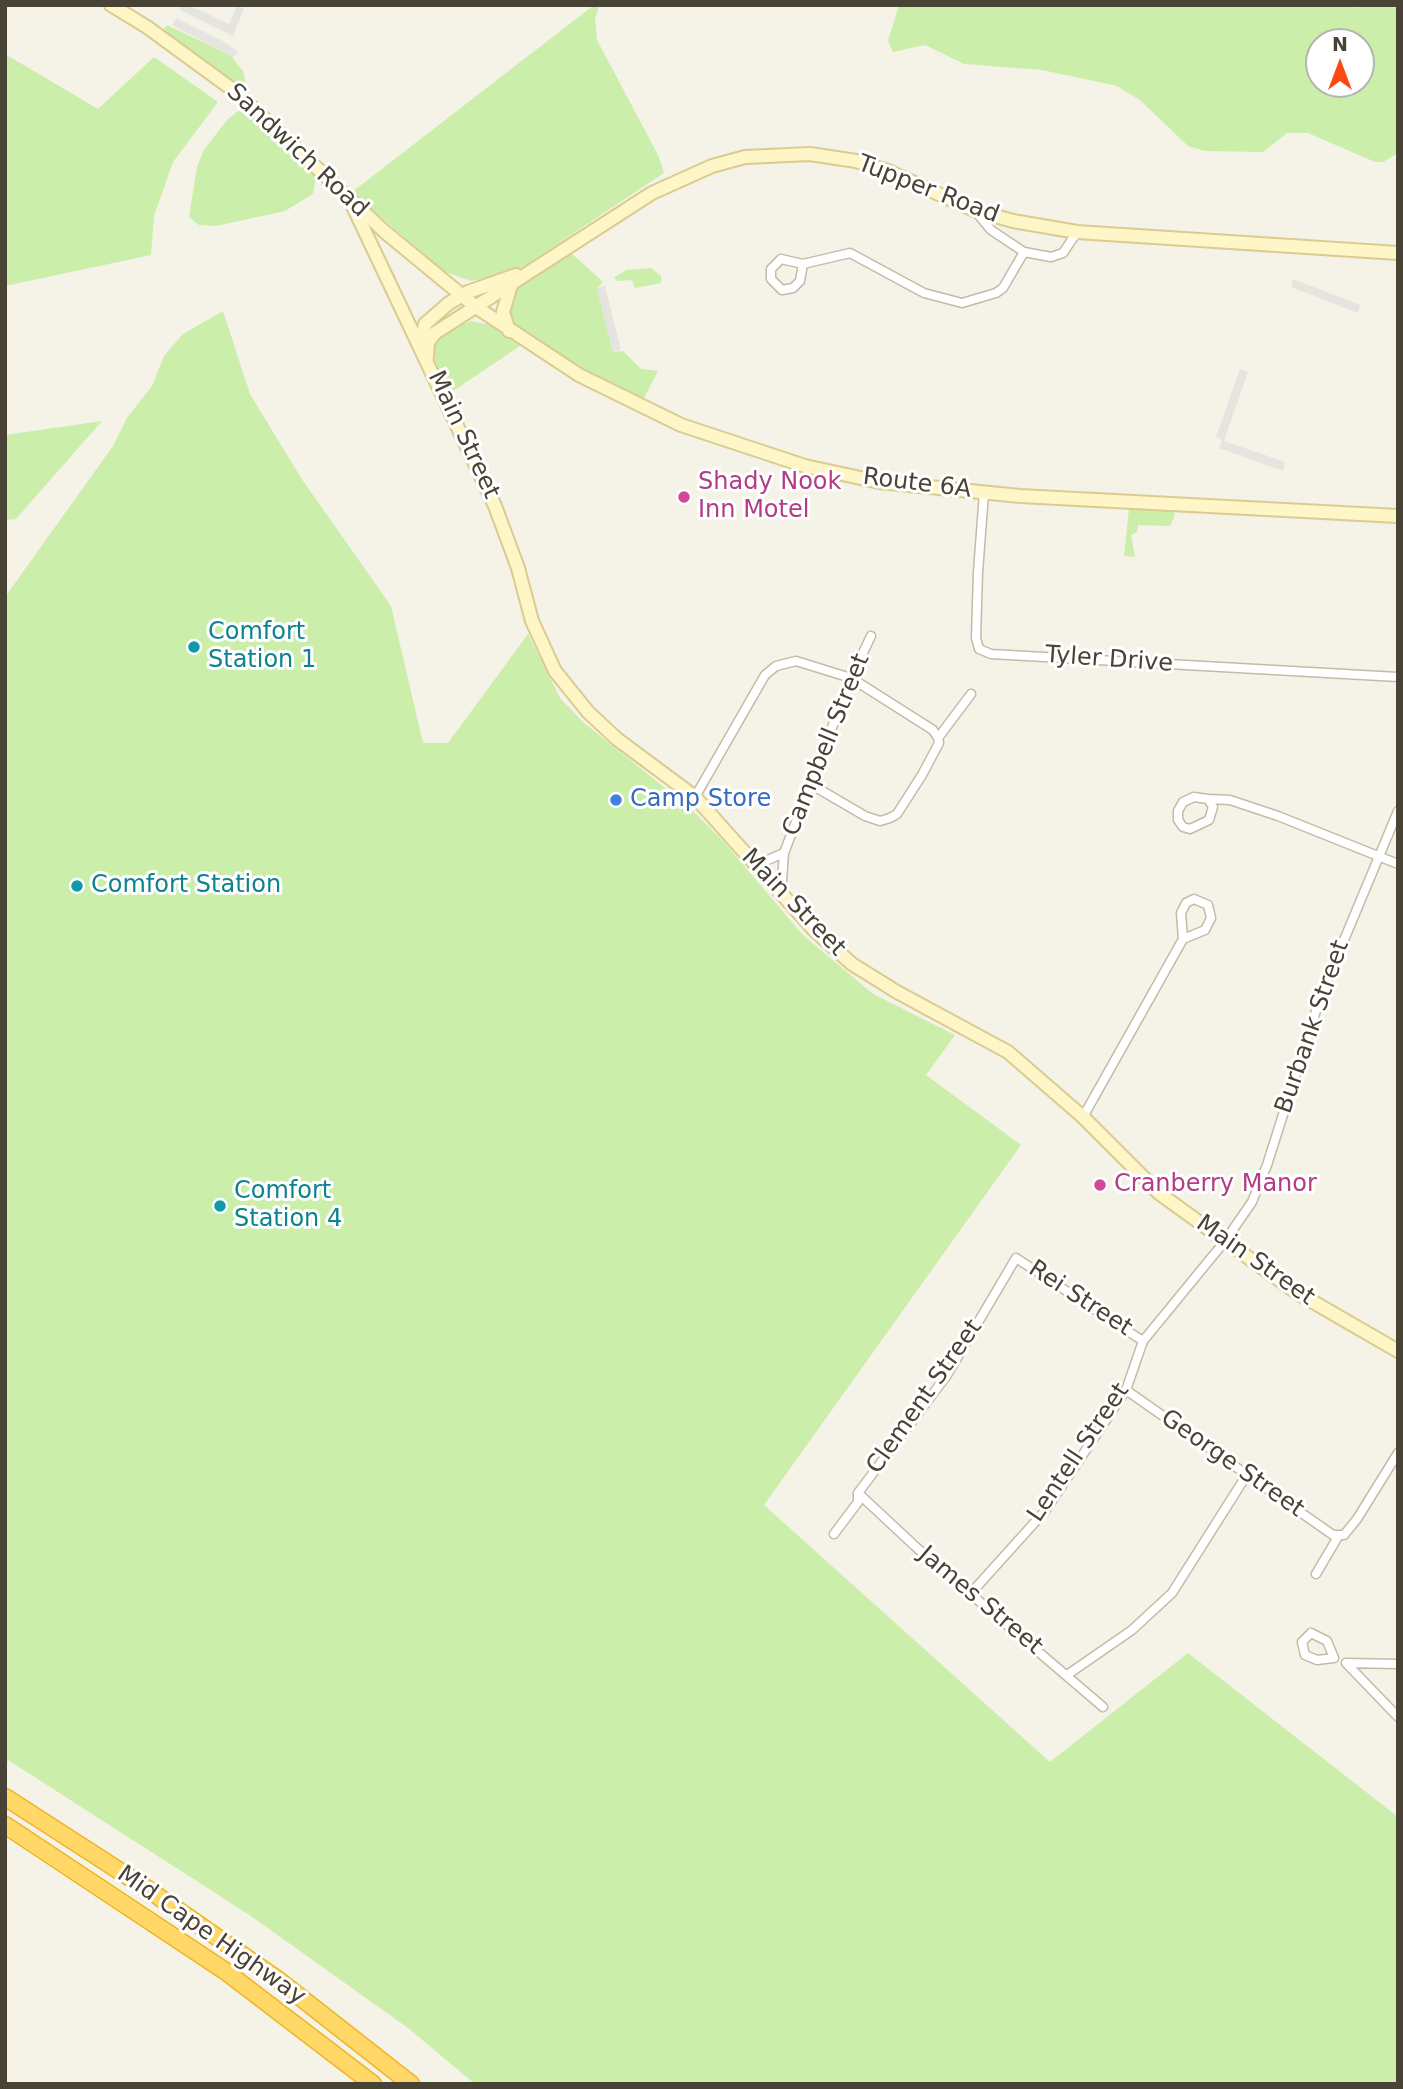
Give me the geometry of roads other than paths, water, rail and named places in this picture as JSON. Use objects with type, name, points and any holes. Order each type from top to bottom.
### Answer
[{"type":"highway","name":"Mid Cape Highway","points":[[5,1797],[149,1890],[277,1979],[411,2084]]},
{"type":"highway","name":"Mid Cape Highway","points":[[5,1825],[225,1971],[373,2084]]},
{"type":"main road","name":"Sandwich Road","points":[[111,5],[147,27],[236,92],[349,198],[476,307]]},
{"type":"main road","name":"Tupper Road","points":[[476,307],[528,271],[675,180],[746,157],[810,154],[856,161],[888,171],[974,210],[1013,221],[1077,232],[1398,253]]},
{"type":"main road","name":"Main Street","points":[[349,198],[425,352],[495,506],[518,568],[532,621],[555,671],[587,712],[617,739],[695,797],[781,894],[833,948],[862,971],[1008,1052],[1083,1117],[1160,1194],[1296,1292],[1398,1351]]},
{"type":"main road","name":"Tupper Road","points":[[461,295],[528,271]]},
{"type":"main road","points":[[509,331],[503,312],[512,284]]},
{"type":"main road","name":"Main Street","points":[[425,352],[421,336],[425,324],[461,295]]},
{"type":"main road","name":"Main Street","points":[[425,352],[432,336],[476,307]]},
{"type":"main road","name":"Route 6A","points":[[476,307],[509,331],[616,395],[681,425],[766,455],[879,482],[984,493],[1398,516]]},
{"type":"street","points":[[974,210],[991,230],[1024,252],[1051,257],[1063,253],[1077,232]]},
{"type":"street","points":[[803,264],[800,281],[793,288],[782,290],[773,284],[770,274],[776,262],[786,258],[803,264],[850,253],[924,293],[962,303],[996,293],[1003,288],[1024,252]]},
{"type":"street","name":"Tyler Drive","points":[[984,493],[978,572],[976,638],[979,649],[991,654],[1398,677]]},
{"type":"street","name":"Campbell Street","points":[[781,894],[784,853],[851,678],[871,636]]},
{"type":"street","points":[[695,797],[765,675],[776,666],[796,661],[851,678],[933,730],[938,738],[939,743],[922,775],[897,814],[890,818],[880,821],[865,816],[812,785]]},
{"type":"street","points":[[938,738],[971,694]]},
{"type":"street","points":[[1208,799],[1213,807],[1209,820],[1190,830],[1183,827],[1178,820],[1178,811],[1183,802],[1194,797],[1230,800],[1279,816],[1398,864]]},
{"type":"street","name":"Burbank Street","points":[[1225,1241],[1252,1202],[1267,1165],[1321,995],[1398,811]]},
{"type":"street","name":"Campbell Street","points":[[756,865],[784,853]]},
{"type":"street","points":[[1083,1117],[1183,939],[1181,913],[1186,904],[1194,899],[1208,905],[1211,918],[1205,930],[1183,939]]},
{"type":"street","name":"Lentell Street","points":[[972,1592],[1045,1511],[1126,1390],[1143,1341],[1225,1241]]},
{"type":"street","name":"Rei Street","points":[[1016,1258],[1143,1341]]},
{"type":"street","name":"Clement Street","points":[[834,1534],[858,1502],[858,1493],[947,1375],[1016,1258]]},
{"type":"street","name":"George Street","points":[[1126,1390],[1246,1476],[1333,1535],[1339,1535]]},
{"type":"street","points":[[1316,1574],[1339,1535],[1344,1535],[1357,1519],[1398,1452]]},
{"type":"street","points":[[1067,1675],[1132,1630],[1172,1593],[1246,1476]]},
{"type":"street","name":"James Street","points":[[858,1493],[917,1548],[972,1592],[1103,1707]]},
{"type":"street","points":[[1334,1658],[1346,1663],[1398,1664]]},
{"type":"street","points":[[1346,1663],[1398,1717]]},
{"type":"place","name":"Shady Nook Inn Motel","points":[[684,497]]},
{"type":"place","name":"Comfort Station 1","points":[[194,647]]},
{"type":"place","name":"Camp Store","points":[[616,800]]},
{"type":"place","name":"Comfort Station","points":[[77,886]]},
{"type":"place","name":"Cranberry Manor","points":[[1100,1185]]},
{"type":"place","name":"Comfort Station 4","points":[[220,1206]]}]
